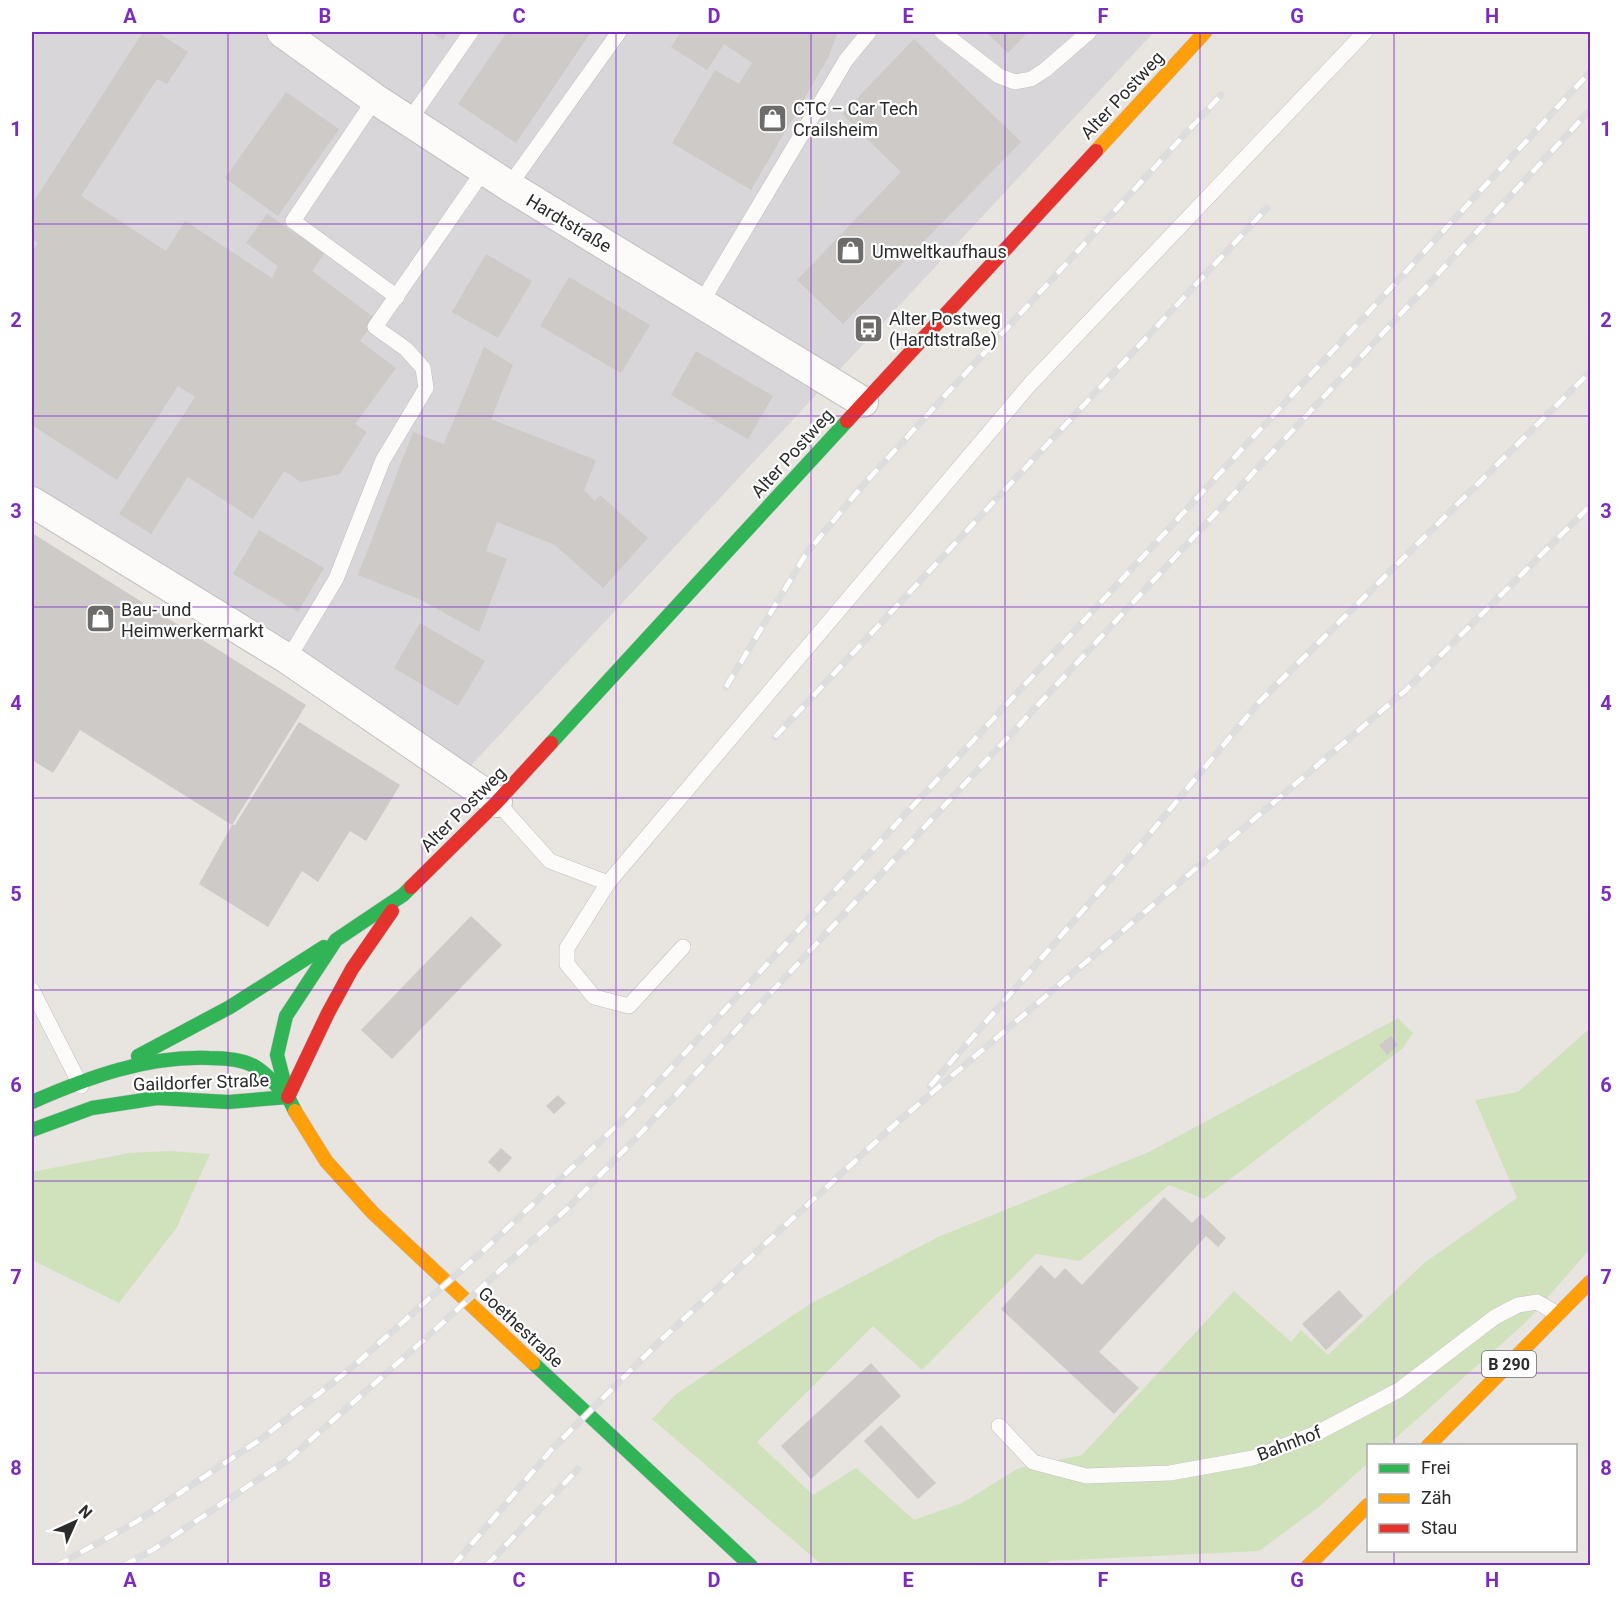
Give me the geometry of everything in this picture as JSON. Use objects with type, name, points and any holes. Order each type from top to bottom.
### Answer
[{"type":"main road","name":"Alter Postweg","points":[[288,1097],[352,969],[403,895],[497,802],[1205,32]]},
{"type":"main road","name":"Alter Postweg","points":[[288,1097],[277,1055],[286,1016],[336,940],[403,895]]},
{"type":"main road","name":"Gaildorfer Straße","points":[[108,1072],[230,1006],[336,940]]},
{"type":"main road","name":"Gaildorfer Straße","points":[[32,1102],[108,1072],[161,1059],[195,1056],[233,1060],[254,1066],[288,1097]]},
{"type":"main road","name":"Gaildorfer Straße","points":[[32,1130],[92,1108],[157,1098],[228,1102],[288,1097]]},
{"type":"main road","name":"Goethestraße","points":[[288,1097],[326,1161],[372,1212],[751,1566]]},
{"type":"main road","name":"B 290","points":[[1430,1444],[1590,1282]]},
{"type":"main road","points":[[1308,1566],[1367,1506]]},
{"type":"street","name":"Hardtstraße","points":[[282,32],[375,99],[509,186],[863,402]]},
{"type":"street","points":[[32,502],[288,659],[497,802]]},
{"type":"lane","points":[[410,121],[471,32]]},
{"type":"lane","points":[[509,186],[619,32]]},
{"type":"lane","points":[[701,303],[846,60],[869,32]]},
{"type":"lane","points":[[942,32],[999,76],[1015,82],[1031,78],[1045,70],[1089,32]]},
{"type":"lane","points":[[683,947],[629,1006],[594,997],[567,964],[567,948],[608,883],[1031,382],[1365,32]]},
{"type":"lane","points":[[375,99],[293,221],[397,297]]},
{"type":"lane","points":[[288,659],[336,579],[383,460],[426,388],[423,368],[406,349],[375,327],[484,170]]},
{"type":"lane","points":[[497,802],[550,861],[608,883]]},
{"type":"lane","points":[[32,990],[92,1108]]},
{"type":"lane","name":"Bahnhof","points":[[999,1426],[1033,1462],[1086,1476],[1170,1473],[1253,1458],[1319,1432],[1399,1389],[1495,1317],[1518,1305],[1538,1302],[1558,1314]]},
{"type":"shaded area","points":[[32,32],[1154,32],[451,787],[32,502]]},
{"type":"green space","points":[[1398,1018],[1413,1033],[1402,1049],[1204,1199],[1169,1185],[1080,1261],[1036,1254],[922,1370],[873,1326],[757,1442],[813,1495],[856,1468],[914,1520],[962,1503],[1019,1468],[1082,1455],[1234,1291],[1291,1342],[1301,1330],[1328,1355],[1424,1263],[1517,1198],[1475,1100],[1518,1092],[1590,1028],[1590,1249],[1526,1322],[1389,1444],[1367,1444],[1367,1464],[1320,1506],[1259,1551],[1051,1561],[1043,1566],[822,1565],[652,1419],[675,1395],[810,1304],[938,1237],[1149,1152]]},
{"type":"green space","points":[[171,1151],[210,1154],[177,1227],[119,1303],[32,1260],[32,1172],[129,1153]]},
{"type":"building","points":[[143,32],[157,32],[188,52],[167,84],[157,79],[81,196],[166,251],[185,221],[272,278],[278,266],[246,243],[267,214],[299,236],[300,234],[325,253],[312,271],[376,319],[360,341],[396,368],[355,424],[367,432],[340,474],[301,482],[284,471],[253,519],[188,477],[151,534],[119,514],[195,397],[178,386],[117,480],[32,425],[32,252],[38,243],[32,239],[32,204]]},
{"type":"building","points":[[431,32],[448,32],[443,40]]},
{"type":"building","points":[[507,32],[591,32],[516,143],[458,104]]},
{"type":"building","points":[[681,32],[838,32],[828,58],[751,190],[672,143],[715,70],[739,84],[752,63],[724,44],[707,70],[671,47]]},
{"type":"building","points":[[986,32],[1028,32],[1008,53]]},
{"type":"building","points":[[914,39],[1021,142],[843,324],[797,280],[901,172],[842,114]]},
{"type":"building","points":[[286,92],[339,129],[278,216],[225,178]]},
{"type":"building","points":[[486,254],[532,281],[498,338],[452,312]]},
{"type":"building","points":[[569,277],[650,325],[621,373],[540,326]]},
{"type":"building","points":[[484,347],[513,365],[491,419],[596,460],[584,490],[595,501],[600,495],[648,538],[603,588],[555,545],[497,522],[486,551],[507,559],[479,632],[421,600],[358,575],[413,432],[444,444]]},
{"type":"building","points":[[696,351],[773,396],[748,439],[671,395]]},
{"type":"building","points":[[259,530],[324,568],[298,612],[233,574]]},
{"type":"building","name":"Bau- und Heimwerkermarkt","points":[[32,533],[306,705],[232,825],[80,730],[53,773],[32,760]]},
{"type":"building","points":[[420,623],[485,661],[458,706],[394,668]]},
{"type":"building","points":[[299,722],[400,785],[366,841],[350,831],[318,882],[302,871],[268,927],[199,884],[232,825],[235,825]]},
{"type":"building","points":[[471,916],[502,945],[392,1059],[361,1030]]},
{"type":"building","points":[[1391,1036],[1398,1045],[1387,1055],[1379,1045]]},
{"type":"building","points":[[558,1095],[566,1103],[554,1114],[546,1106]]},
{"type":"building","points":[[501,1148],[512,1158],[499,1172],[488,1162]]},
{"type":"building","points":[[1164,1197],[1192,1223],[1201,1214],[1226,1238],[1218,1247],[1206,1236],[1099,1352],[1139,1388],[1114,1414],[1001,1309],[1041,1265],[1055,1279],[1065,1268],[1082,1285]]},
{"type":"building","points":[[1339,1290],[1363,1316],[1326,1350],[1302,1324]]},
{"type":"building","points":[[871,1363],[901,1396],[811,1479],[781,1446]]},
{"type":"building","points":[[881,1425],[936,1483],[918,1499],[864,1441]]},
{"type":"railway","points":[[56,1566],[136,1522],[261,1439],[350,1369],[484,1250],[625,1118],[1590,72]]},
{"type":"railway","points":[[726,687],[806,554],[864,484],[1221,95]]},
{"type":"railway","points":[[123,1566],[154,1549],[289,1459],[569,1207],[637,1137],[1590,110]]},
{"type":"railway","points":[[775,737],[1267,208]]},
{"type":"railway","points":[[930,1086],[1147,837],[1260,701],[1590,372]]},
{"type":"railway","points":[[453,1566],[552,1449],[661,1340],[893,1126],[1406,690],[1590,506]]},
{"type":"railway","points":[[486,1566],[578,1469]]},
{"type":"traffic: fast","points":[[551,743],[847,421]]},
{"type":"traffic: fast","points":[[295,1111],[288,1097],[277,1055],[286,1016],[336,940],[403,895],[411,887]]},
{"type":"traffic: fast","points":[[138,1056],[230,1007],[324,947]]},
{"type":"traffic: fast","points":[[32,1102],[75,1084],[118,1070],[140,1064],[186,1058],[238,1060],[249,1064],[263,1072],[288,1097]]},
{"type":"traffic: fast","points":[[32,1130],[92,1108],[157,1098],[228,1102],[288,1097]]},
{"type":"traffic: fast","points":[[533,1363],[751,1566]]},
{"type":"traffic: slow","points":[[1096,151],[1205,32]]},
{"type":"traffic: slow","points":[[295,1111],[326,1161],[372,1212],[533,1363]]},
{"type":"traffic: slow","points":[[1430,1444],[1590,1282]]},
{"type":"traffic: slow","points":[[1308,1566],[1367,1506]]},
{"type":"traffic: jam","points":[[847,421],[1096,151]]},
{"type":"traffic: jam","points":[[411,887],[497,802],[551,743]]},
{"type":"traffic: jam","points":[[288,1097],[352,969],[392,911]]},
{"type":"place","name":"CTC – Car Tech Crailsheim","points":[[772,118]]},
{"type":"place","name":"Umweltkaufhaus","points":[[851,251]]},
{"type":"place","name":"Alter Postweg (Hardtstraße)","points":[[868,328]]},
{"type":"place","name":"Bau- und Heimwerkermarkt","points":[[100,619]]}]
